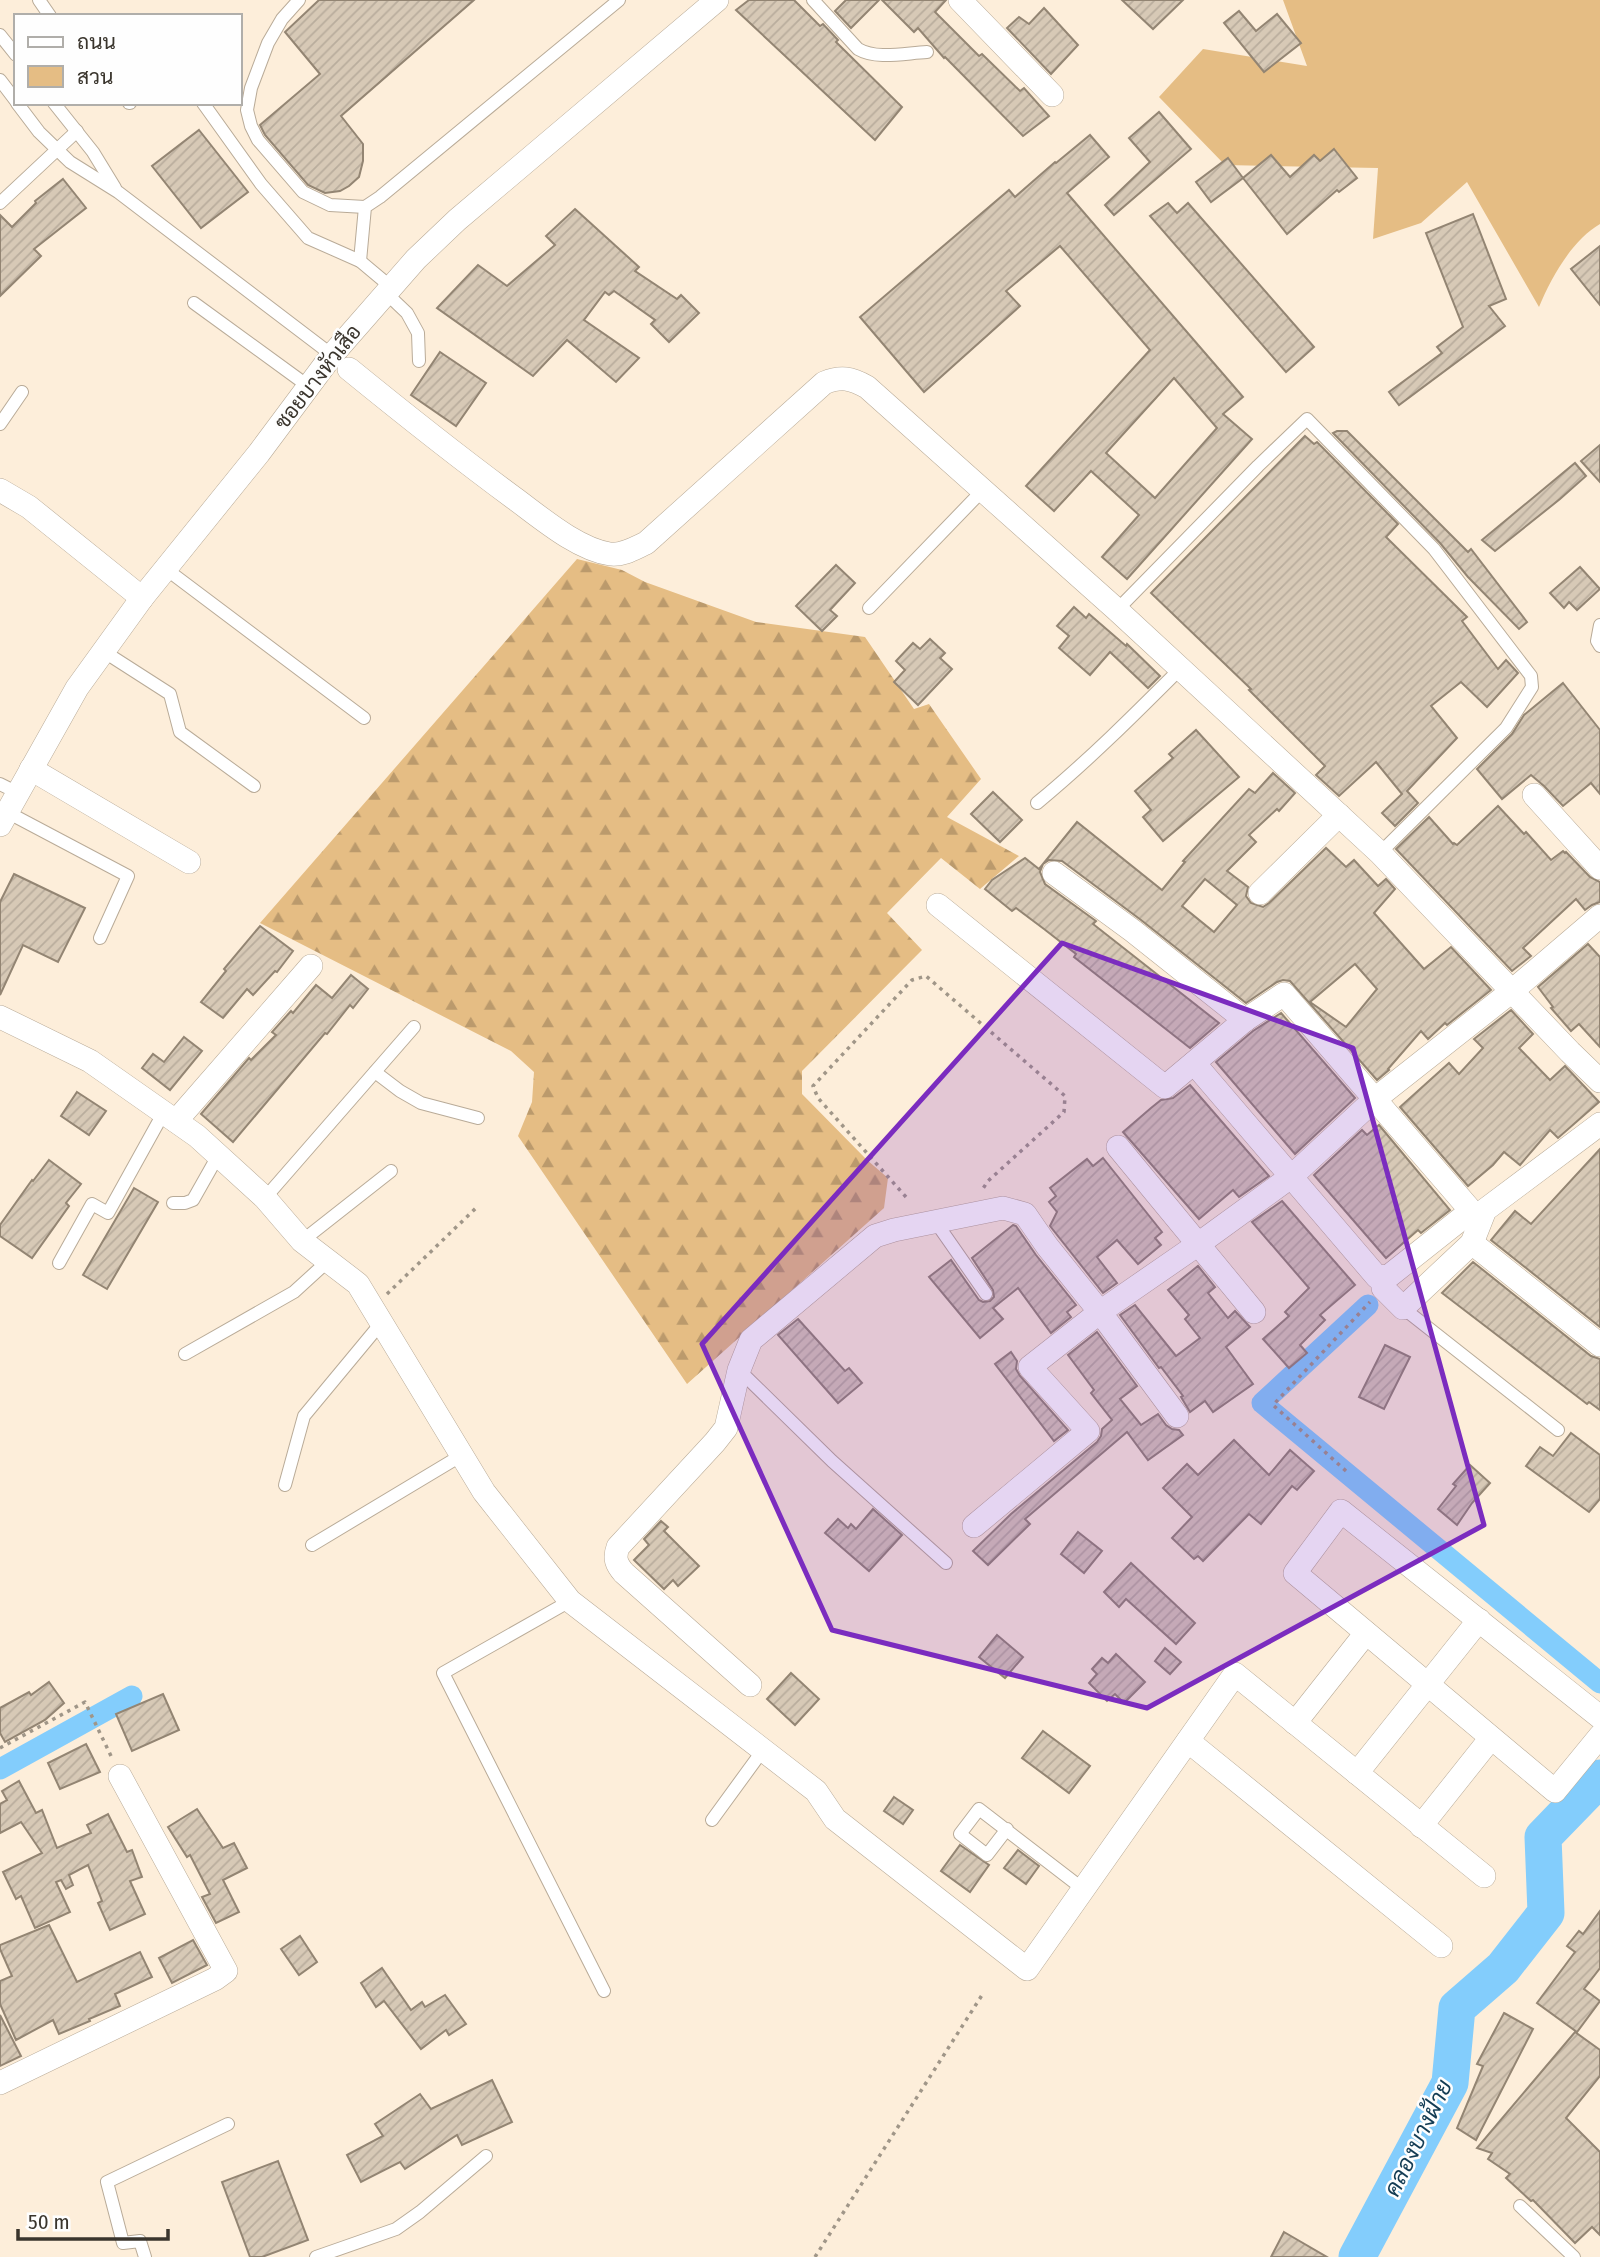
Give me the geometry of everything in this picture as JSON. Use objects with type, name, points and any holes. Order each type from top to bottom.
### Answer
[{"type":"street","name":"ซอยบางหัวเสือ","points":[[6,803],[31,769],[77,688],[142,598],[259,453],[308,386],[340,362],[389,290],[416,259],[457,220],[717,0]]},
{"type":"street","points":[[960,0],[1052,95]]},
{"type":"street","points":[[340,362],[455,454],[546,522],[595,550],[614,555],[631,551],[646,543],[824,383],[837,378],[853,379],[867,387],[1117,610],[1380,853],[1600,1081]]},
{"type":"street","points":[[0,491],[29,507],[142,598]]},
{"type":"street","points":[[31,769],[189,862]]},
{"type":"street","points":[[1534,795],[1600,867]]},
{"type":"street","points":[[1260,893],[1339,815]]},
{"type":"street","points":[[1054,873],[1133,931],[1245,1020]]},
{"type":"street","points":[[938,905],[1165,1087],[1245,1020],[1284,995],[1475,1215],[1472,1243],[1403,1308],[1384,1288]]},
{"type":"street","points":[[974,1526],[1088,1431],[1030,1367],[1100,1312],[1292,1175],[1375,1099],[1512,991],[1600,916]]},
{"type":"street","points":[[170,1116],[311,966]]},
{"type":"street","points":[[0,1017],[90,1061],[170,1116],[219,1154],[265,1198],[302,1241],[358,1284],[484,1492],[570,1601],[816,1791],[835,1819],[1027,1969],[1235,1674],[1484,1876]]},
{"type":"street","points":[[1194,1063],[1380,1278],[1389,1276],[1485,1210],[1600,1124]]},
{"type":"street","points":[[1118,1147],[1254,1312]]},
{"type":"street","points":[[750,1685],[624,1573],[617,1565],[615,1555],[618,1547],[726,1428],[739,1370],[751,1340],[875,1236],[1003,1208],[1025,1214],[1046,1246],[1100,1312],[1177,1416]]},
{"type":"street","points":[[1472,1243],[1600,1345]]},
{"type":"street","points":[[1600,1717],[1341,1511],[1295,1573],[1555,1791],[1600,1736]]},
{"type":"street","points":[[1357,1773],[1479,1620]]},
{"type":"street","points":[[1295,1723],[1366,1633]]},
{"type":"street","points":[[1421,1826],[1491,1738]]},
{"type":"street","points":[[1188,1741],[1441,1946]]},
{"type":"street","points":[[0,2083],[215,1979],[226,1971],[116,1767]]},
{"type":"lane","points":[[299,0],[282,19],[268,43],[251,88],[247,110],[251,126],[258,140],[303,192],[330,205],[365,207],[391,188],[603,4],[619,0]]},
{"type":"lane","points":[[813,0],[858,49],[865,53],[881,55],[926,52]]},
{"type":"lane","points":[[0,34],[14,52]]},
{"type":"lane","points":[[0,80],[14,98]]},
{"type":"lane","points":[[19,105],[56,150],[70,162],[118,192],[340,362]]},
{"type":"lane","points":[[56,105],[93,152],[118,192]]},
{"type":"lane","points":[[204,105],[261,184],[308,238],[360,261],[389,290],[418,333],[419,362]]},
{"type":"lane","points":[[0,203],[76,131]]},
{"type":"lane","points":[[360,261],[365,207]]},
{"type":"lane","points":[[194,303],[308,386]]},
{"type":"lane","points":[[0,424],[22,392]]},
{"type":"lane","points":[[1117,610],[1307,419],[1434,549],[1531,676],[1532,687],[1506,728],[1380,853]]},
{"type":"lane","points":[[869,608],[982,491]]},
{"type":"lane","points":[[166,569],[364,718]]},
{"type":"lane","points":[[1600,625],[1597,641],[1600,646]]},
{"type":"lane","points":[[103,651],[170,694],[180,732],[254,786]]},
{"type":"lane","points":[[1037,803],[1122,728],[1180,669]]},
{"type":"lane","points":[[6,803],[128,876],[100,938]]},
{"type":"lane","points":[[265,1198],[414,1027]]},
{"type":"lane","points":[[375,1072],[400,1091],[421,1102],[478,1118]]},
{"type":"lane","points":[[59,1263],[92,1204],[108,1213],[170,1116]]},
{"type":"lane","points":[[173,1203],[193,1200],[219,1154]]},
{"type":"lane","points":[[302,1241],[391,1171]]},
{"type":"lane","points":[[935,1221],[986,1294]]},
{"type":"lane","points":[[185,1354],[294,1292],[328,1261]]},
{"type":"lane","points":[[1403,1308],[1558,1430]]},
{"type":"lane","points":[[285,1485],[304,1416],[378,1315]]},
{"type":"lane","points":[[739,1370],[832,1461],[946,1563]]},
{"type":"lane","points":[[312,1545],[462,1455]]},
{"type":"lane","points":[[570,1601],[443,1674],[604,1991]]},
{"type":"lane","points":[[712,1820],[763,1750]]},
{"type":"lane","points":[[1007,1829],[1083,1889]]},
{"type":"lane","points":[[145,2257],[140,2241],[122,2243],[107,2182],[228,2124]]},
{"type":"lane","points":[[316,2257],[396,2230],[486,2156]]},
{"type":"lane","points":[[1520,2206],[1574,2257]]},
{"type":"path","points":[[906,1197],[818,1098],[813,1086],[912,980],[926,976],[1065,1096],[1064,1112],[989,1181],[965,1215]]},
{"type":"path","points":[[378,1315],[476,1208]]},
{"type":"path","points":[[1346,1471],[1273,1405],[1384,1288]]},
{"type":"path","points":[[0,1748],[85,1702],[116,1767]]},
{"type":"path","points":[[815,2257],[984,1992]]},
{"type":"highlighted area","points":[[1062,943],[1353,1048],[1484,1525],[1147,1708],[832,1630],[702,1344]]},
{"type":"green space","points":[[1283,0],[1600,0],[1600,224],[1572,250],[1556,272],[1539,307],[1467,182],[1421,223],[1373,239],[1378,168],[1225,165],[1159,97],[1203,49],[1307,66]]},
{"type":"green space","points":[[577,559],[622,570],[645,582],[756,622],[865,637],[914,709],[929,704],[981,779],[947,817],[1019,856],[980,889],[941,858],[887,913],[922,950],[802,1071],[802,1094],[888,1178],[884,1208],[687,1384],[518,1136],[532,1102],[534,1072],[511,1051],[260,923]]},
{"type":"building","points":[[319,0],[474,0],[341,116],[363,144],[363,161],[359,177],[349,186],[340,191],[325,193],[308,185],[265,135],[260,125],[320,74],[285,32]]},
{"type":"building","points":[[749,0],[794,0],[820,26],[823,24],[838,40],[836,42],[902,107],[875,140],[736,10]]},
{"type":"building","points":[[846,0],[879,0],[851,28],[835,11]]},
{"type":"building","points":[[882,0],[946,0],[935,12],[979,56],[982,54],[1020,91],[1024,88],[1049,116],[1023,136],[944,58],[918,28],[914,32]]},
{"type":"building","points":[[1122,0],[1183,0],[1153,29]]},
{"type":"building","points":[[1044,8],[1078,45],[1051,74],[1007,28],[1019,17],[1029,24]]},
{"type":"building","points":[[1239,11],[1256,31],[1277,14],[1301,43],[1264,72],[1224,23]]},
{"type":"building","points":[[1159,112],[1191,149],[1114,215],[1105,205],[1150,162],[1129,138]]},
{"type":"building","points":[[199,130],[248,192],[201,228],[152,166]]},
{"type":"building","points":[[1090,135],[1109,157],[1067,193],[1243,397],[1223,414],[1252,439],[1127,579],[1102,557],[1139,515],[1091,471],[1054,511],[1026,486],[1150,350],[1060,246],[1006,291],[1020,306],[924,392],[860,317],[1009,190],[1015,197]],"holes":[[[1174,378],[1217,428],[1155,498],[1106,453]]]},
{"type":"building","points":[[1334,149],[1357,178],[1339,192],[1337,190],[1287,234],[1243,178],[1271,155],[1290,177],[1314,155],[1320,161]]},
{"type":"building","points":[[1228,158],[1243,178],[1211,202],[1196,182]]},
{"type":"building","points":[[63,179],[86,208],[34,249],[41,256],[0,296],[0,215],[12,227],[35,201]]},
{"type":"building","points":[[1168,203],[1177,213],[1188,203],[1314,347],[1286,372],[1150,216]]},
{"type":"building","points":[[575,209],[639,267],[635,271],[677,299],[681,295],[699,313],[669,342],[651,324],[655,320],[614,291],[609,295],[605,292],[584,320],[639,358],[616,382],[567,340],[533,376],[437,308],[478,265],[507,286],[555,245],[546,236]]},
{"type":"building","points":[[1473,214],[1506,299],[1489,306],[1505,326],[1399,405],[1389,392],[1442,353],[1437,347],[1463,327],[1426,233]]},
{"type":"building","points":[[1600,246],[1600,305],[1571,269]]},
{"type":"building","points":[[440,352],[486,383],[456,426],[411,395]]},
{"type":"building","points":[[1347,431],[1468,552],[1471,549],[1527,622],[1519,629],[1333,433]]},
{"type":"building","points":[[1305,436],[1314,444],[1317,442],[1398,524],[1386,537],[1467,617],[1462,621],[1498,669],[1506,660],[1518,673],[1487,707],[1461,682],[1431,706],[1457,738],[1407,791],[1418,803],[1395,826],[1382,813],[1402,794],[1376,762],[1339,796],[1316,775],[1325,766],[1249,690],[1251,689],[1151,593]]},
{"type":"building","points":[[1600,445],[1600,482],[1581,461]]},
{"type":"building","points":[[1575,463],[1586,476],[1560,499],[1495,551],[1482,540]]},
{"type":"building","points":[[836,565],[855,583],[830,610],[837,616],[822,631],[796,606]]},
{"type":"building","points":[[1580,567],[1600,589],[1577,610],[1569,602],[1564,608],[1550,593]]},
{"type":"building","points":[[1074,607],[1086,618],[1089,614],[1126,646],[1127,644],[1160,676],[1148,688],[1110,652],[1090,675],[1059,648],[1069,636],[1057,626]]},
{"type":"building","points":[[930,639],[945,653],[940,658],[952,669],[918,705],[894,682],[905,670],[896,661],[913,643],[920,649]]},
{"type":"building","points":[[1563,683],[1600,730],[1600,794],[1591,783],[1563,806],[1531,775],[1502,799],[1477,769],[1512,734],[1524,715]]},
{"type":"building","points":[[1196,730],[1239,777],[1163,841],[1143,817],[1151,810],[1135,791],[1173,758],[1169,754]]},
{"type":"building","points":[[1273,773],[1295,793],[1279,811],[1277,809],[1249,835],[1256,842],[1227,871],[1248,887],[1246,896],[1251,903],[1263,907],[1269,903],[1326,848],[1346,867],[1354,860],[1378,886],[1386,879],[1395,889],[1374,913],[1424,969],[1451,947],[1491,990],[1447,1025],[1445,1023],[1428,1039],[1421,1031],[1389,1070],[1377,1080],[1290,981],[1277,982],[1246,1003],[1062,861],[1049,860],[1043,864],[1077,822],[1162,890],[1185,862],[1183,861],[1249,789],[1255,793]],"holes":[[[1205,879],[1237,905],[1214,932],[1182,906]],[[1355,964],[1377,989],[1346,1027],[1310,1002]]]},
{"type":"building","points":[[993,792],[1022,820],[1000,842],[971,814]]},
{"type":"building","points":[[1498,806],[1551,860],[1563,851],[1566,852],[1590,877],[1600,882],[1600,902],[1585,910],[1576,899],[1523,948],[1531,956],[1512,971],[1396,849],[1429,817],[1453,844],[1457,845]]},
{"type":"building","points":[[1025,858],[1039,869],[1043,864],[1040,872],[1045,884],[1096,921],[1093,924],[1219,1023],[1190,1048],[1074,957],[1076,954],[1044,929],[1016,908],[1012,911],[985,889],[992,880]]},
{"type":"building","points":[[14,874],[85,908],[58,962],[23,945],[0,995],[0,902]]},
{"type":"building","points":[[260,926],[293,951],[277,972],[275,971],[253,995],[247,989],[223,1018],[201,1002]]},
{"type":"building","points":[[1588,944],[1600,957],[1600,1047],[1579,1024],[1571,1031],[1551,1008],[1553,1007],[1538,987]]},
{"type":"building","points":[[351,975],[368,989],[353,1008],[350,1005],[327,1034],[325,1033],[233,1142],[201,1114],[249,1058],[251,1060],[276,1035],[272,1032],[291,1011],[293,1013],[316,985],[332,998]]},
{"type":"building","points":[[1511,1010],[1533,1034],[1519,1048],[1550,1080],[1565,1066],[1599,1102],[1558,1138],[1550,1130],[1520,1165],[1504,1152],[1468,1186],[1400,1107],[1449,1063],[1459,1074],[1483,1048],[1474,1039]]},
{"type":"building","points":[[1281,1013],[1355,1098],[1295,1154],[1216,1062],[1253,1031]]},
{"type":"building","points":[[184,1037],[202,1051],[170,1090],[142,1068],[153,1054],[164,1062]]},
{"type":"building","points":[[1190,1085],[1269,1176],[1239,1197],[1233,1190],[1199,1219],[1123,1132],[1161,1100],[1173,1098]]},
{"type":"building","points":[[77,1092],[106,1111],[89,1135],[61,1116]]},
{"type":"building","points":[[1379,1125],[1450,1210],[1421,1233],[1418,1230],[1386,1258],[1314,1175],[1362,1130],[1367,1135]]},
{"type":"building","points":[[1600,1149],[1600,1327],[1491,1240],[1515,1211],[1531,1224]]},
{"type":"building","points":[[1103,1158],[1162,1232],[1155,1238],[1161,1245],[1138,1264],[1117,1240],[1097,1257],[1117,1283],[1103,1293],[1050,1226],[1057,1212],[1049,1202],[1056,1196],[1050,1188],[1087,1159],[1093,1166]]},
{"type":"building","points":[[49,1160],[81,1184],[66,1203],[69,1206],[32,1258],[0,1236],[0,1225]]},
{"type":"building","points":[[134,1188],[158,1202],[107,1289],[83,1275]]},
{"type":"building","points":[[1282,1201],[1355,1285],[1320,1315],[1325,1320],[1300,1345],[1307,1353],[1289,1368],[1263,1339],[1289,1316],[1285,1312],[1309,1288],[1252,1222]]},
{"type":"building","points":[[1013,1225],[1076,1305],[1067,1312],[1071,1317],[1051,1333],[1018,1288],[993,1308],[1003,1319],[980,1338],[929,1277],[951,1260],[979,1300],[990,1301],[994,1297],[993,1290],[972,1258]]},
{"type":"building","points":[[1473,1262],[1591,1356],[1600,1359],[1600,1410],[1589,1402],[1587,1404],[1442,1293]]},
{"type":"building","points":[[1198,1266],[1215,1287],[1208,1293],[1228,1318],[1235,1311],[1250,1327],[1226,1347],[1253,1384],[1213,1412],[1205,1401],[1190,1412],[1181,1397],[1183,1396],[1120,1315],[1135,1305],[1176,1356],[1200,1338],[1185,1319],[1189,1315],[1168,1290]]},
{"type":"building","points":[[798,1319],[845,1371],[849,1368],[862,1383],[838,1403],[778,1335]]},
{"type":"building","points":[[1097,1332],[1137,1386],[1120,1399],[1141,1425],[1158,1414],[1166,1425],[1179,1430],[1183,1435],[1148,1460],[1127,1432],[1025,1519],[1030,1524],[988,1565],[973,1551],[1011,1514],[1097,1442],[1102,1429],[1112,1420],[1091,1393],[1094,1390],[1068,1355]]},
{"type":"building","points":[[1385,1345],[1410,1357],[1384,1409],[1359,1397]]},
{"type":"building","points":[[1011,1352],[1017,1361],[1016,1369],[1020,1376],[1068,1430],[1054,1441],[995,1364]]},
{"type":"building","points":[[1571,1433],[1600,1455],[1600,1499],[1589,1512],[1526,1466],[1540,1447],[1553,1456]]},
{"type":"building","points":[[1234,1440],[1269,1475],[1290,1450],[1314,1471],[1297,1490],[1292,1486],[1261,1524],[1249,1514],[1203,1561],[1198,1556],[1194,1559],[1172,1538],[1192,1517],[1163,1488],[1187,1464],[1198,1475]]},
{"type":"building","points":[[1470,1465],[1490,1483],[1457,1525],[1438,1509],[1456,1486],[1453,1484]]},
{"type":"building","points":[[873,1509],[902,1535],[869,1571],[825,1533],[838,1519],[848,1528],[851,1524],[856,1529]]},
{"type":"building","points":[[661,1521],[668,1527],[664,1531],[699,1566],[678,1586],[673,1580],[664,1589],[634,1560],[649,1545],[644,1539]]},
{"type":"building","points":[[1078,1532],[1102,1551],[1084,1573],[1061,1554]]},
{"type":"building","points":[[1131,1563],[1195,1623],[1176,1644],[1126,1599],[1119,1607],[1104,1592]]},
{"type":"building","points":[[997,1635],[1023,1657],[1005,1678],[979,1657]]},
{"type":"building","points":[[1165,1648],[1181,1662],[1170,1674],[1155,1661]]},
{"type":"building","points":[[1116,1654],[1145,1682],[1124,1703],[1115,1694],[1107,1701],[1089,1683],[1097,1674],[1092,1669],[1102,1658],[1108,1663]]},
{"type":"building","points":[[791,1673],[819,1699],[795,1725],[767,1699]]},
{"type":"building","points":[[49,1682],[64,1703],[45,1720],[5,1742],[0,1733],[0,1708],[29,1692],[31,1695]]},
{"type":"building","points":[[163,1694],[179,1730],[132,1751],[116,1714]]},
{"type":"building","points":[[1043,1731],[1090,1766],[1069,1793],[1022,1758]]},
{"type":"building","points":[[86,1744],[100,1772],[60,1789],[48,1763]]},
{"type":"building","points":[[19,1781],[36,1813],[42,1810],[57,1848],[91,1833],[87,1825],[108,1814],[127,1852],[132,1850],[142,1877],[130,1881],[145,1914],[110,1930],[98,1903],[102,1901],[88,1865],[69,1875],[73,1885],[66,1889],[61,1880],[56,1882],[70,1912],[35,1928],[21,1896],[16,1899],[3,1872],[42,1853],[21,1822],[0,1833],[0,1804],[7,1800],[2,1791]]},
{"type":"building","points":[[894,1797],[913,1810],[903,1824],[884,1811]]},
{"type":"building","points":[[197,1809],[223,1848],[234,1843],[247,1868],[223,1880],[239,1912],[216,1923],[202,1897],[210,1894],[190,1855],[187,1857],[168,1827]]},
{"type":"building","points":[[960,1845],[989,1865],[970,1892],[941,1871]]},
{"type":"building","points":[[1018,1850],[1039,1866],[1026,1884],[1004,1868]]},
{"type":"building","points":[[1600,1911],[1600,1968],[1584,1989],[1600,2001],[1577,2032],[1537,2003],[1575,1952],[1567,1946],[1579,1931],[1583,1934]]},
{"type":"building","points":[[49,1925],[77,1982],[140,1952],[152,1977],[115,1994],[120,2006],[89,2019],[90,2021],[59,2034],[53,2020],[16,2040],[0,2004],[0,1981],[12,1976],[0,1945]]},
{"type":"building","points":[[300,1936],[317,1962],[299,1975],[281,1949]]},
{"type":"building","points":[[193,1940],[207,1965],[172,1983],[159,1958]]},
{"type":"building","points":[[382,1968],[411,2010],[422,2002],[425,2007],[445,1995],[466,2024],[449,2035],[446,2030],[421,2049],[384,2001],[376,2007],[361,1983]]},
{"type":"building","points":[[1504,2013],[1533,2029],[1476,2140],[1457,2128],[1483,2066],[1477,2064]]},
{"type":"building","points":[[0,2015],[21,2056],[0,2066]]},
{"type":"building","points":[[1575,2032],[1600,2050],[1600,2076],[1566,2118],[1600,2152],[1600,2235],[1592,2227],[1575,2243],[1533,2200],[1506,2178],[1510,2174],[1488,2159],[1492,2153],[1477,2148]]},
{"type":"building","points":[[492,2080],[512,2122],[462,2145],[457,2135],[405,2169],[400,2162],[361,2182],[347,2155],[383,2136],[375,2124],[420,2094],[431,2109]]},
{"type":"building","points":[[278,2161],[308,2240],[262,2257],[250,2257],[222,2182]]},
{"type":"building","points":[[1284,2232],[1327,2257],[1271,2257]]},
{"type":"waterway","points":[[1368,1305],[1262,1403],[1600,1683]]},
{"type":"waterway","points":[[0,1769],[132,1696]]},
{"type":"waterway","name":"คลองบางฝ้าย","points":[[1357,2257],[1450,2083],[1457,2008],[1503,1968],[1546,1913],[1543,1837],[1600,1778]]}]
